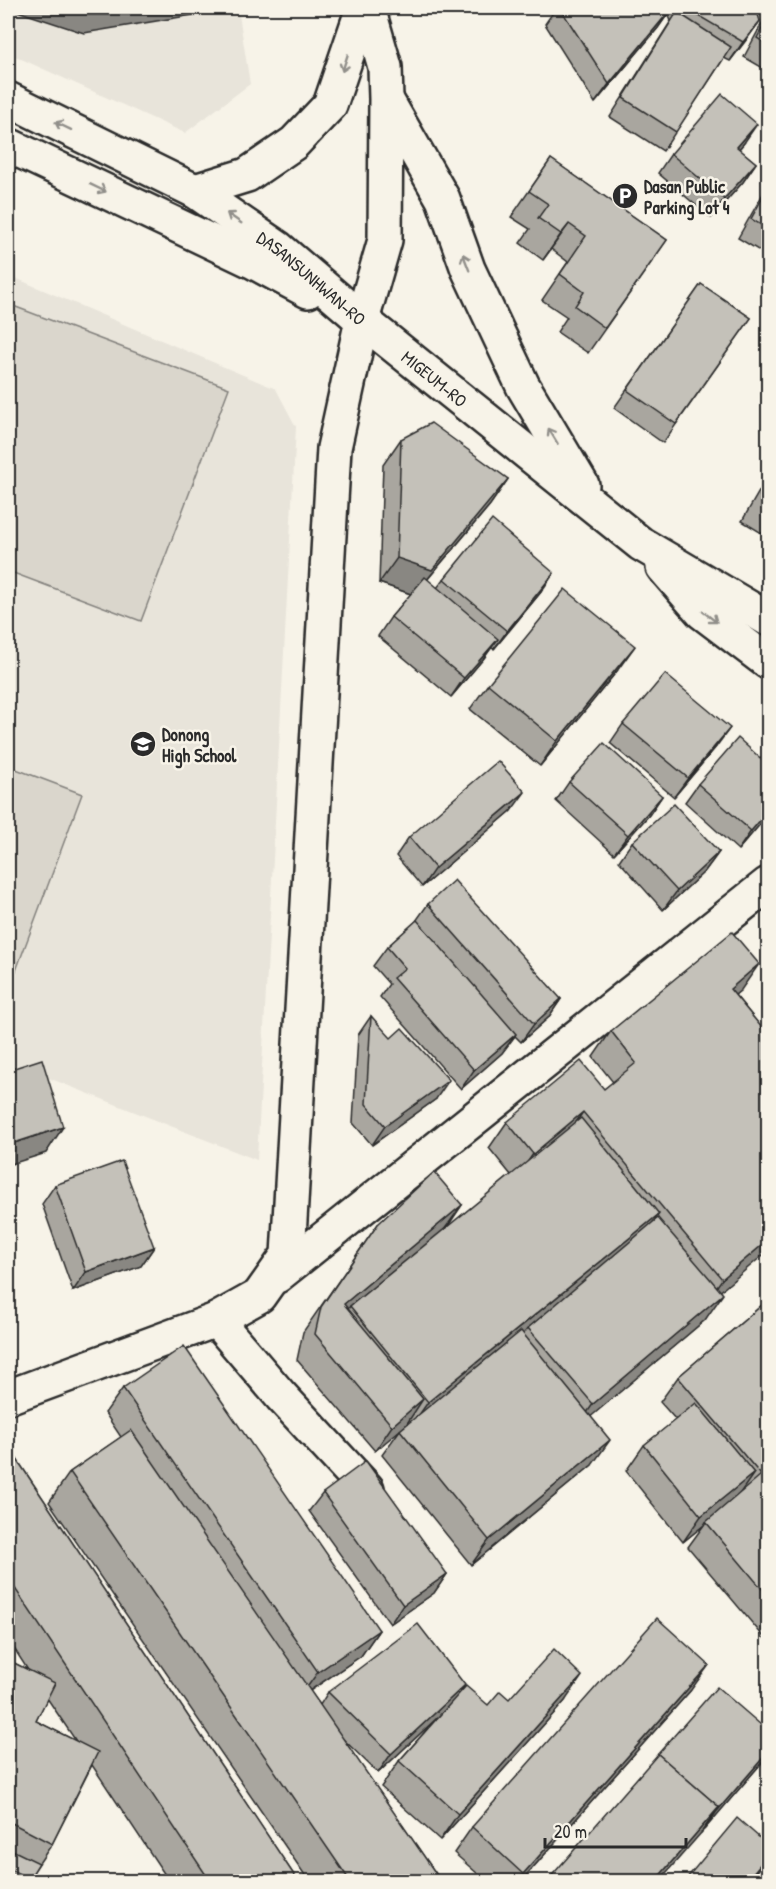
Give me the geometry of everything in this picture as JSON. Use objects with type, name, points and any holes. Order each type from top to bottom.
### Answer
[{"type":"street","points":[[195,191],[247,175],[294,144],[330,105],[363,8]]},
{"type":"street","points":[[8,1397],[216,1320],[259,1296],[288,1255],[334,448],[362,320],[385,240],[387,99],[385,67],[368,8]]},
{"type":"street","name":"DASANSUNHWAN-RO","points":[[8,99],[195,191],[278,248],[362,320]]},
{"type":"street","points":[[387,99],[442,199],[468,268],[523,386],[593,504]]},
{"type":"street","name":"DASANSUNHWAN-RO","points":[[8,145],[252,261],[362,320]]},
{"type":"street","name":"MIGEUM-RO","points":[[362,320],[642,544],[768,619]]},
{"type":"street","points":[[642,544],[702,612],[768,662]]},
{"type":"street","points":[[267,1284],[768,884]]},
{"type":"street","points":[[216,1320],[281,1396],[367,1489]]},
{"type":"shaded area","points":[[8,8],[238,8],[250,84],[185,133],[8,53]]},
{"type":"shaded area","name":"Donong High School","points":[[8,275],[276,389],[296,427],[257,1160],[8,1062]]},
{"type":"shaded area","points":[[8,304],[229,388],[141,621],[8,571]]},
{"type":"shaded area","points":[[8,766],[82,794],[8,992]]},
{"type":"building","points":[[560,8],[670,8],[671,9],[609,84]]},
{"type":"building","points":[[686,8],[756,8],[760,21],[743,42]]},
{"type":"building","points":[[677,12],[731,47],[676,132],[623,98]]},
{"type":"building","points":[[768,18],[768,45],[757,38]]},
{"type":"building","points":[[722,94],[757,124],[737,147],[756,163],[724,199],[671,154]]},
{"type":"building","points":[[551,159],[667,240],[605,328],[575,306],[584,292],[560,274],[586,236],[569,224],[561,234],[538,218],[548,204],[529,191]]},
{"type":"building","points":[[768,188],[768,229],[751,219]]},
{"type":"building","points":[[701,284],[751,318],[676,424],[627,390]]},
{"type":"building","points":[[431,423],[508,479],[432,570],[397,558],[401,439]]},
{"type":"building","points":[[768,482],[768,501],[760,496]]},
{"type":"building","points":[[492,520],[554,573],[507,631],[444,579]]},
{"type":"building","points":[[425,577],[498,639],[464,678],[391,617]]},
{"type":"building","points":[[565,589],[635,646],[557,741],[488,684]]},
{"type":"building","points":[[665,674],[730,728],[688,778],[623,724]]},
{"type":"building","points":[[738,738],[768,765],[768,811],[751,831],[698,784]]},
{"type":"building","points":[[604,743],[662,796],[628,835],[569,782]]},
{"type":"building","points":[[498,761],[525,792],[435,868],[409,837]]},
{"type":"building","points":[[674,804],[719,852],[677,891],[632,842]]},
{"type":"building","points":[[454,880],[561,999],[534,1024],[428,904]]},
{"type":"building","points":[[417,920],[516,1034],[474,1070],[393,978],[405,968],[387,947]]},
{"type":"building","points":[[732,932],[759,964],[730,989],[762,1028],[768,1022],[768,1240],[722,1279],[583,1112],[533,1154],[507,1122],[581,1061],[604,1089],[636,1063],[611,1031]]},
{"type":"building","points":[[371,1016],[391,1038],[402,1028],[449,1080],[385,1126],[366,1104]]},
{"type":"building","points":[[42,1059],[63,1127],[8,1145],[8,1070]]},
{"type":"building","points":[[581,1118],[659,1214],[428,1402],[350,1306]]},
{"type":"building","points":[[122,1161],[154,1247],[86,1272],[55,1185]]},
{"type":"building","points":[[434,1172],[462,1205],[344,1304],[423,1399],[392,1426],[315,1334],[321,1307],[378,1224]]},
{"type":"building","points":[[658,1218],[723,1294],[593,1404],[528,1328]]},
{"type":"building","points":[[768,1300],[768,1596],[706,1522],[761,1475],[678,1377]]},
{"type":"building","points":[[521,1331],[610,1440],[489,1540],[400,1430]]},
{"type":"building","points":[[184,1346],[379,1630],[318,1672],[123,1388]]},
{"type":"building","points":[[696,1403],[754,1473],[701,1516],[644,1445]]},
{"type":"building","points":[[131,1430],[441,1881],[350,1881],[70,1472]]},
{"type":"building","points":[[8,1446],[298,1881],[210,1881],[8,1578]]},
{"type":"building","points":[[366,1461],[447,1574],[403,1605],[323,1493]]},
{"type":"building","points":[[657,1618],[709,1665],[523,1874],[472,1827]]},
{"type":"building","points":[[418,1624],[465,1685],[391,1754],[328,1692]]},
{"type":"building","points":[[554,1649],[582,1676],[458,1814],[399,1761],[466,1686],[488,1705],[500,1691],[509,1699]]},
{"type":"building","points":[[8,1660],[55,1683],[36,1721],[98,1752],[52,1844],[8,1821]]},
{"type":"building","points":[[717,1687],[768,1731],[768,1752],[717,1811],[719,1807],[658,1754]]},
{"type":"building","points":[[658,1754],[719,1807],[655,1881],[547,1881]]},
{"type":"building","points":[[737,1818],[768,1845],[768,1855],[746,1881],[689,1881],[686,1879]]},
{"type":"building","points":[[8,1848],[39,1863],[29,1879],[8,1868]]},
{"type":"place","name":"Dasan Public Parking Lot 4","points":[[625,196]]},
{"type":"place","name":"Donong High School","points":[[143,744]]}]
